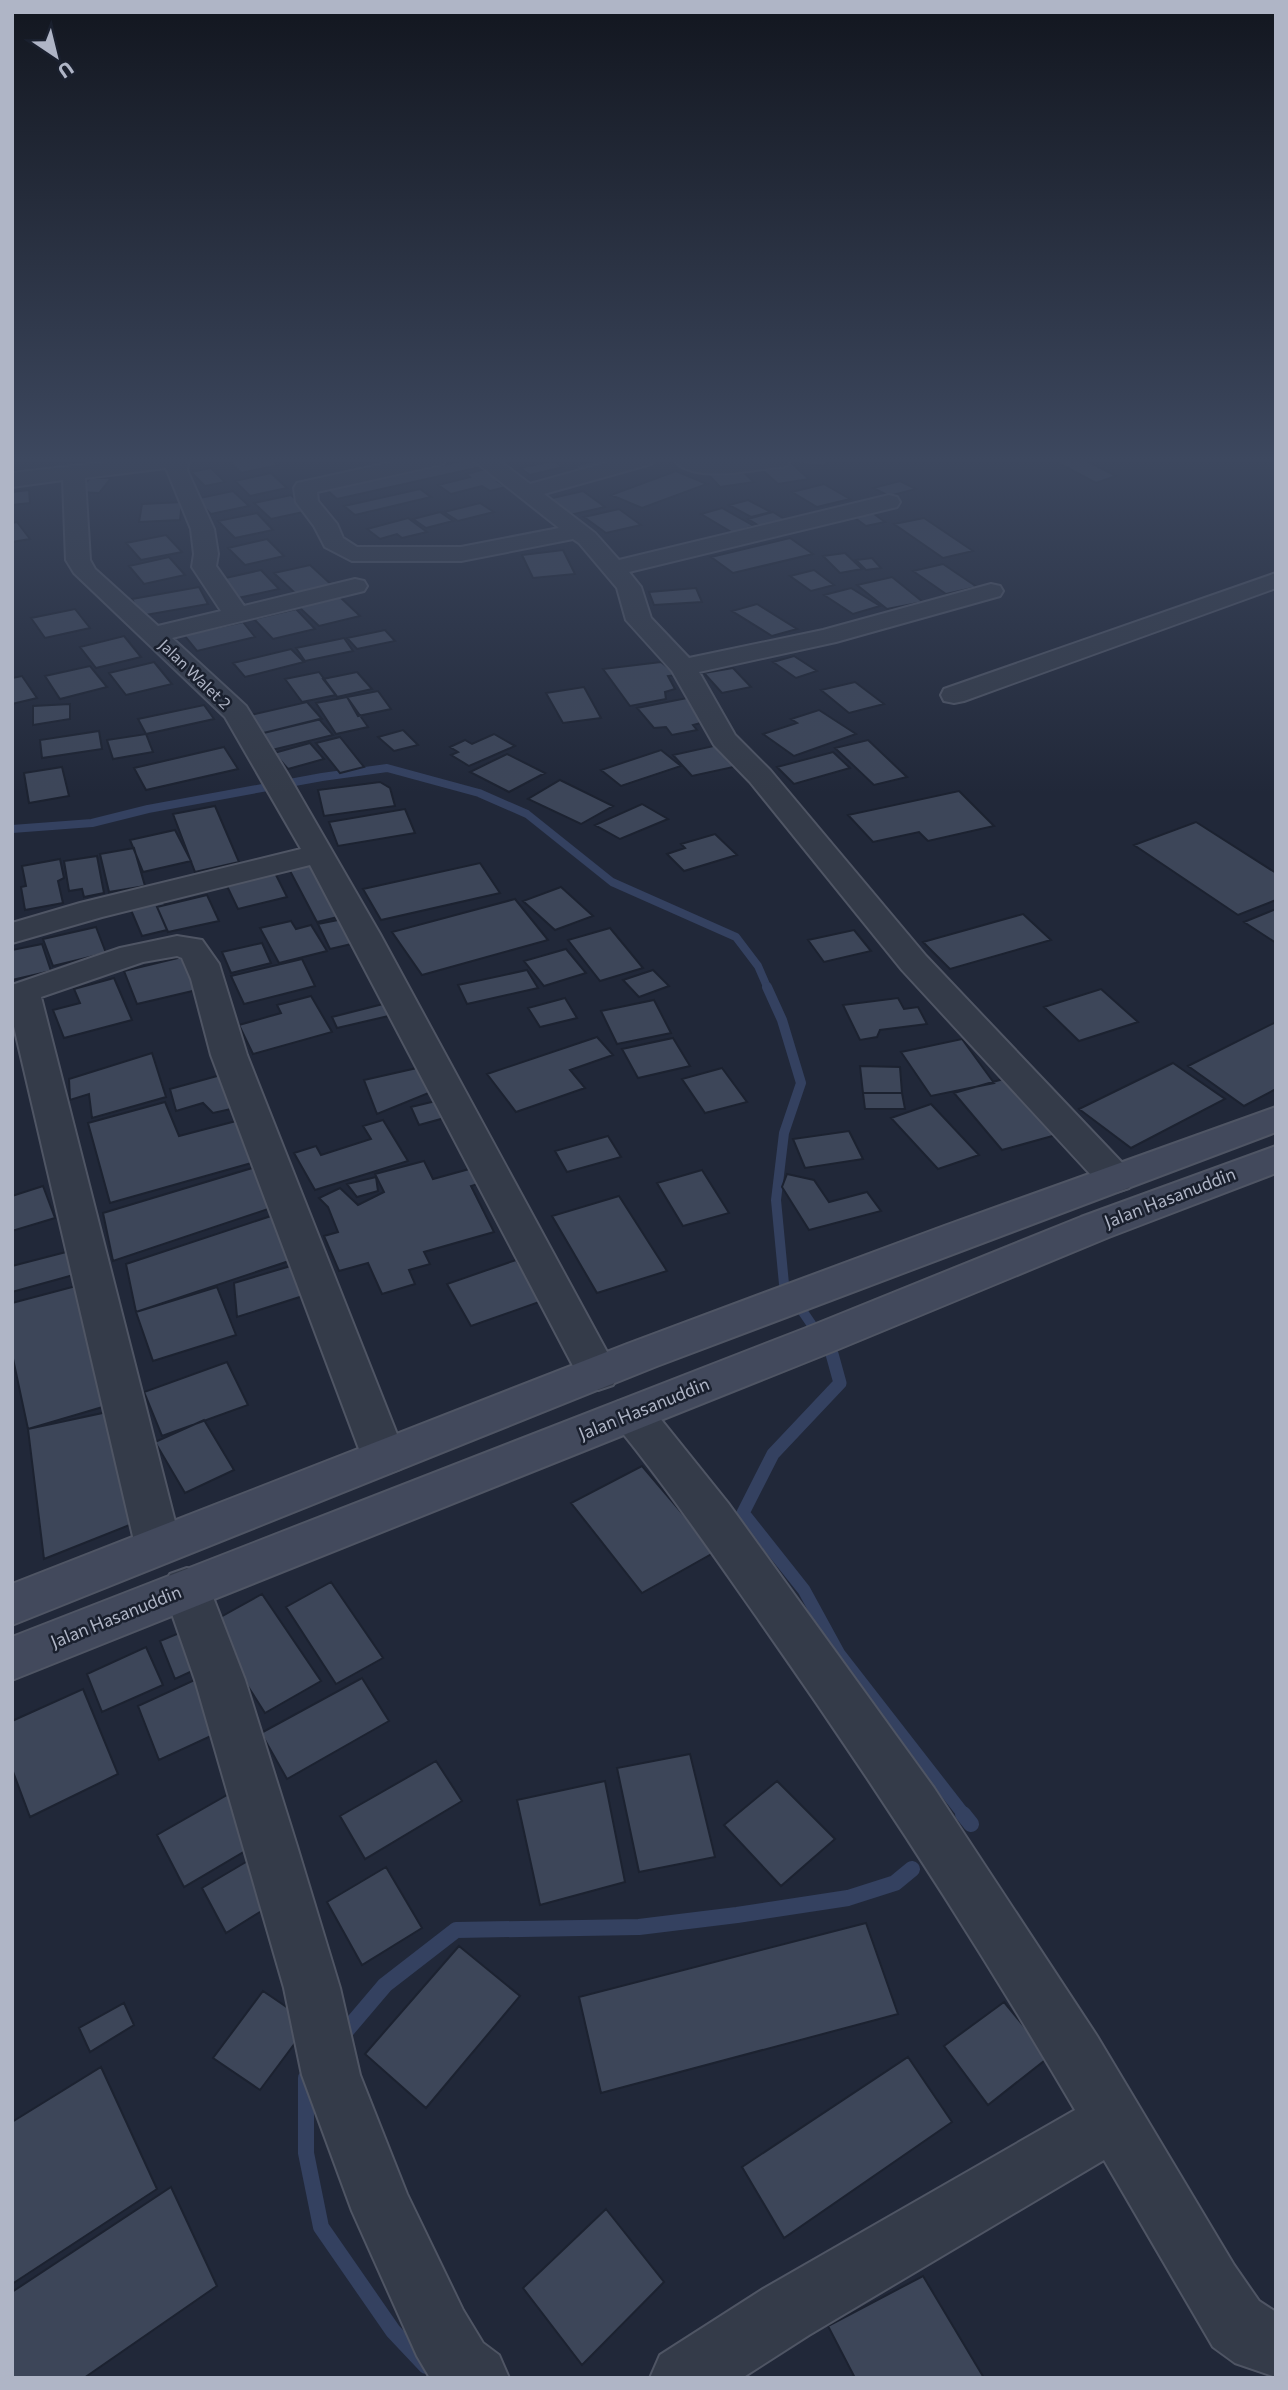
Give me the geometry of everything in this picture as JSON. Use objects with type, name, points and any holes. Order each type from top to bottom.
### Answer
[{"type":"street","name":"Jalan Walet 2","points":[[84,571],[236,712],[364,934],[598,1374]]},
{"type":"street","points":[[207,571],[227,597],[236,615]]},
{"type":"street","points":[[613,571],[629,587],[639,621],[683,667],[724,739],[760,776],[914,963],[1116,1179]]},
{"type":"street","points":[[954,695],[1276,580]]},
{"type":"street","points":[[154,635],[355,586]]},
{"type":"street","points":[[683,667],[827,637],[991,591]]},
{"type":"street","points":[[12,933],[91,910],[317,853]]},
{"type":"street","points":[[158,1545],[18,994],[161,947],[188,946],[196,951],[204,967],[228,1052],[384,1457]]},
{"type":"street","name":"Jalan Hasanuddin","points":[[12,1605],[158,1545],[801,1294],[1276,1119]]},
{"type":"street","name":"Jalan Hasanuddin","points":[[12,1659],[832,1335],[1095,1227],[1276,1159]]},
{"type":"street","points":[[632,1414],[692,1487],[876,1745],[1053,2017],[1212,2287],[1237,2324],[1258,2340],[1276,2346]]},
{"type":"street","points":[[187,1588],[220,1680],[312,1988],[331,2075],[383,2211],[440,2333],[460,2367],[476,2378]]},
{"type":"street","points":[[683,2378],[786,2312],[1115,2120]]},
{"type":"building","points":[[133,571],[181,571],[185,575],[144,584]]},
{"type":"building","points":[[262,571],[279,589],[238,598],[221,579]]},
{"type":"building","points":[[316,571],[335,588],[298,596],[274,573]]},
{"type":"building","points":[[529,571],[573,571],[575,574],[533,578]]},
{"type":"building","points":[[815,571],[834,585],[811,591],[790,576]]},
{"type":"building","points":[[913,571],[953,571],[977,587],[946,594]]},
{"type":"building","points":[[892,577],[923,602],[887,609],[857,585]]},
{"type":"building","points":[[199,587],[208,604],[140,616],[132,599]]},
{"type":"building","points":[[696,588],[702,602],[654,605],[649,592]]},
{"type":"building","points":[[851,588],[880,606],[853,614],[824,595]]},
{"type":"building","points":[[340,597],[360,616],[319,626],[299,607]]},
{"type":"building","points":[[757,604],[797,629],[772,636],[732,611]]},
{"type":"building","points":[[75,609],[90,628],[45,638],[31,618]]},
{"type":"building","points":[[296,609],[315,629],[273,639],[254,619]]},
{"type":"building","points":[[243,622],[255,637],[197,651],[184,635]]},
{"type":"building","points":[[385,630],[395,641],[357,649],[347,638]]},
{"type":"building","points":[[124,636],[141,657],[96,668],[80,647]]},
{"type":"building","points":[[344,638],[353,651],[305,661],[296,648]]},
{"type":"building","points":[[291,649],[304,662],[245,677],[233,663]]},
{"type":"building","points":[[794,656],[817,671],[796,678],[773,662]]},
{"type":"building","points":[[154,662],[172,684],[126,695],[109,673]]},
{"type":"building","points":[[661,662],[677,675],[668,676],[675,689],[665,692],[666,699],[630,706],[603,669]]},
{"type":"building","points":[[90,666],[107,687],[60,699],[45,676]]},
{"type":"building","points":[[733,668],[751,687],[722,693],[704,673]]},
{"type":"building","points":[[319,672],[336,695],[302,702],[285,679]]},
{"type":"building","points":[[357,672],[372,689],[337,697],[323,679]]},
{"type":"building","points":[[22,676],[37,698],[12,704],[12,678]]},
{"type":"building","points":[[855,682],[884,704],[849,713],[821,690]]},
{"type":"building","points":[[584,687],[601,718],[563,723],[546,693]]},
{"type":"building","points":[[378,691],[391,709],[358,716],[347,697]]},
{"type":"building","points":[[347,697],[368,727],[336,734],[316,703]]},
{"type":"building","points":[[687,698],[708,721],[693,725],[697,730],[672,735],[666,727],[654,728],[637,708]]},
{"type":"building","points":[[307,702],[322,719],[255,735],[242,717]]},
{"type":"building","points":[[70,704],[70,719],[33,725],[33,706]]},
{"type":"building","points":[[204,705],[214,719],[146,734],[138,719]]},
{"type":"building","points":[[819,710],[856,734],[794,756],[763,734],[797,723],[791,719]]},
{"type":"building","points":[[319,719],[333,735],[272,750],[259,734]]},
{"type":"building","points":[[403,730],[418,745],[394,751],[378,737]]},
{"type":"building","points":[[99,731],[102,749],[42,758],[40,740]]},
{"type":"building","points":[[146,734],[153,752],[113,759],[107,740]]},
{"type":"building","points":[[494,734],[515,746],[469,766],[451,755],[458,752],[450,747],[465,740],[472,744]]},
{"type":"building","points":[[340,737],[364,767],[340,773],[316,743]]},
{"type":"building","points":[[868,740],[907,777],[874,785],[835,748]]},
{"type":"building","points":[[310,743],[324,759],[288,769],[274,753]]},
{"type":"building","points":[[718,745],[738,766],[692,776],[673,755]]},
{"type":"building","points":[[224,747],[238,769],[146,790],[134,768]]},
{"type":"building","points":[[661,750],[681,766],[621,786],[601,770]]},
{"type":"building","points":[[833,752],[850,768],[794,784],[777,767]]},
{"type":"building","points":[[507,754],[545,773],[509,792],[470,772]]},
{"type":"building","points":[[62,767],[69,796],[29,803],[24,773]]},
{"type":"building","points":[[560,780],[613,806],[581,824],[528,799]]},
{"type":"building","points":[[380,782],[390,788],[395,806],[324,816],[318,790]]},
{"type":"building","points":[[959,791],[994,826],[928,841],[919,832],[873,842],[848,815]]},
{"type":"building","points":[[642,804],[668,819],[620,839],[595,825]]},
{"type":"building","points":[[215,806],[239,862],[195,872],[173,814]]},
{"type":"building","points":[[405,809],[415,833],[338,846],[329,822]]},
{"type":"building","points":[[1196,822],[1276,873],[1276,900],[1238,915],[1134,845]]},
{"type":"building","points":[[175,830],[191,861],[143,872],[130,840]]},
{"type":"building","points":[[715,834],[737,855],[684,871],[667,854],[685,848],[681,844]]},
{"type":"building","points":[[134,848],[145,886],[109,892],[100,854]]},
{"type":"building","points":[[97,856],[104,893],[84,897],[82,889],[69,891],[64,861]]},
{"type":"building","points":[[60,859],[64,878],[58,881],[63,903],[25,910],[21,887],[26,886],[22,866]]},
{"type":"building","points":[[316,862],[346,915],[317,922],[289,869]]},
{"type":"building","points":[[480,863],[500,893],[381,920],[363,889]]},
{"type":"building","points":[[275,873],[287,897],[238,909],[226,884]]},
{"type":"building","points":[[561,887],[593,916],[555,930],[523,901]]},
{"type":"building","points":[[207,895],[219,921],[168,932],[157,907]]},
{"type":"building","points":[[161,896],[165,905],[157,907],[167,930],[142,936],[128,903]]},
{"type":"building","points":[[515,899],[548,940],[422,975],[392,932]]},
{"type":"building","points":[[1276,909],[1276,943],[1244,922]]},
{"type":"building","points":[[1023,914],[1051,940],[950,969],[923,942]]},
{"type":"building","points":[[348,918],[360,942],[330,949],[318,924]]},
{"type":"building","points":[[291,921],[296,929],[311,925],[327,951],[279,963],[260,928]]},
{"type":"building","points":[[96,927],[106,953],[53,966],[43,939]]},
{"type":"building","points":[[610,928],[643,968],[600,981],[568,940]]},
{"type":"building","points":[[854,930],[871,951],[824,962],[808,940]]},
{"type":"building","points":[[262,943],[271,963],[231,973],[222,952]]},
{"type":"building","points":[[42,944],[51,971],[12,980],[12,950]]},
{"type":"building","points":[[566,949],[586,973],[544,986],[524,961]]},
{"type":"building","points":[[186,956],[201,989],[137,1004],[124,971]]},
{"type":"building","points":[[302,959],[315,986],[244,1004],[231,976]]},
{"type":"building","points":[[527,970],[538,988],[467,1004],[458,985]]},
{"type":"building","points":[[653,970],[669,986],[639,997],[623,980]]},
{"type":"building","points":[[114,978],[132,1020],[64,1038],[53,1010],[80,1003],[74,989]]},
{"type":"building","points":[[1101,989],[1138,1022],[1079,1041],[1044,1007]]},
{"type":"building","points":[[311,996],[332,1032],[253,1054],[239,1025],[281,1013],[277,1005]]},
{"type":"building","points":[[565,998],[577,1018],[540,1027],[528,1008]]},
{"type":"building","points":[[898,998],[904,1009],[918,1007],[927,1024],[880,1030],[877,1037],[860,1040],[843,1005]]},
{"type":"building","points":[[654,1000],[671,1033],[617,1044],[601,1011]]},
{"type":"building","points":[[391,1002],[397,1014],[337,1028],[332,1017]]},
{"type":"building","points":[[1276,1022],[1276,1089],[1244,1106],[1188,1066]]},
{"type":"building","points":[[597,1037],[613,1055],[570,1070],[585,1088],[516,1112],[487,1074]]},
{"type":"building","points":[[673,1038],[690,1066],[638,1078],[622,1049]]},
{"type":"building","points":[[962,1039],[994,1083],[931,1096],[901,1052]]},
{"type":"building","points":[[152,1053],[166,1097],[92,1118],[89,1094],[70,1100],[69,1079]]},
{"type":"building","points":[[1173,1063],[1225,1099],[1131,1148],[1079,1109]]},
{"type":"building","points":[[426,1066],[436,1090],[377,1114],[364,1080]]},
{"type":"building","points":[[860,1066],[900,1067],[902,1093],[863,1093]]},
{"type":"building","points":[[722,1068],[747,1102],[705,1113],[682,1079]]},
{"type":"building","points":[[228,1073],[240,1107],[213,1113],[203,1103],[176,1111],[170,1089]]},
{"type":"building","points":[[1007,1078],[1056,1135],[1002,1150],[954,1093]]},
{"type":"building","points":[[863,1093],[902,1093],[905,1109],[865,1109]]},
{"type":"building","points":[[440,1100],[448,1117],[419,1125],[411,1107]]},
{"type":"building","points":[[165,1102],[179,1136],[240,1120],[255,1162],[110,1203],[88,1123]]},
{"type":"building","points":[[931,1104],[979,1155],[938,1169],[891,1118]]},
{"type":"building","points":[[383,1120],[408,1161],[315,1190],[294,1153],[316,1146],[321,1155],[371,1139],[363,1126]]},
{"type":"building","points":[[849,1131],[863,1159],[805,1168],[793,1139]]},
{"type":"building","points":[[608,1136],[621,1157],[567,1172],[555,1151]]},
{"type":"building","points":[[424,1161],[433,1179],[473,1168],[481,1183],[471,1186],[494,1232],[424,1252],[430,1264],[409,1270],[415,1284],[382,1294],[368,1263],[339,1271],[324,1236],[338,1232],[328,1207],[319,1198],[340,1188],[358,1205],[384,1192],[375,1174]]},
{"type":"building","points":[[259,1166],[274,1207],[113,1261],[103,1213]]},
{"type":"building","points":[[702,1170],[729,1213],[683,1226],[657,1183]]},
{"type":"building","points":[[787,1174],[814,1180],[829,1202],[867,1192],[881,1211],[809,1230],[782,1187]]},
{"type":"building","points":[[376,1177],[378,1191],[357,1197],[347,1184]]},
{"type":"building","points":[[43,1186],[55,1218],[12,1231],[12,1196]]},
{"type":"building","points":[[619,1196],[667,1271],[597,1293],[552,1216]]},
{"type":"building","points":[[277,1214],[292,1260],[136,1312],[126,1264]]},
{"type":"building","points":[[70,1251],[77,1274],[12,1292],[12,1266]]},
{"type":"building","points":[[516,1260],[542,1301],[471,1326],[447,1284]]},
{"type":"building","points":[[294,1265],[306,1295],[237,1317],[234,1283]]},
{"type":"building","points":[[76,1286],[106,1406],[28,1429],[12,1354],[12,1303]]},
{"type":"building","points":[[217,1287],[236,1335],[153,1361],[136,1312]]},
{"type":"building","points":[[227,1362],[248,1405],[162,1436],[144,1392]]},
{"type":"building","points":[[112,1411],[137,1522],[44,1559],[28,1429]]},
{"type":"building","points":[[204,1420],[234,1470],[185,1493],[155,1442]]},
{"type":"building","points":[[642,1466],[715,1552],[642,1593],[571,1503]]},
{"type":"building","points":[[331,1582],[383,1658],[336,1684],[286,1607]]},
{"type":"building","points":[[262,1594],[321,1681],[265,1713],[208,1624]]},
{"type":"building","points":[[184,1631],[201,1667],[175,1679],[160,1641]]},
{"type":"building","points":[[146,1647],[163,1685],[102,1712],[87,1674]]},
{"type":"building","points":[[201,1677],[224,1730],[159,1760],[138,1706]]},
{"type":"building","points":[[362,1678],[389,1721],[287,1779],[261,1733]]},
{"type":"building","points":[[83,1689],[118,1774],[30,1817],[12,1769],[12,1721]]},
{"type":"building","points":[[690,1754],[715,1857],[639,1872],[617,1768]]},
{"type":"building","points":[[436,1761],[462,1801],[365,1859],[340,1816]]},
{"type":"building","points":[[605,1781],[625,1882],[540,1905],[517,1800]]},
{"type":"building","points":[[777,1781],[835,1839],[781,1886],[724,1825]]},
{"type":"building","points":[[234,1791],[262,1841],[184,1887],[157,1835]]},
{"type":"building","points":[[251,1859],[276,1902],[226,1933],[202,1888]]},
{"type":"building","points":[[386,1867],[422,1928],[362,1965],[327,1902]]},
{"type":"building","points":[[866,1923],[898,2014],[601,2093],[579,1997]]},
{"type":"building","points":[[459,1946],[520,1996],[426,2108],[365,2054]]},
{"type":"building","points":[[263,1991],[310,2023],[260,2090],[213,2058]]},
{"type":"building","points":[[1004,2002],[1049,2057],[988,2105],[944,2046]]},
{"type":"building","points":[[124,2003],[134,2025],[90,2052],[79,2028]]},
{"type":"building","points":[[908,2057],[952,2122],[784,2238],[742,2167]]},
{"type":"building","points":[[101,2067],[157,2189],[12,2284],[12,2122]]},
{"type":"building","points":[[171,2187],[217,2286],[84,2378],[12,2378],[12,2292]]},
{"type":"building","points":[[606,2209],[664,2282],[582,2365],[523,2288]]},
{"type":"building","points":[[923,2276],[984,2378],[855,2378],[828,2326]]},
{"type":"waterway","points":[[12,829],[92,823],[148,809],[322,777],[387,768],[479,793],[527,814],[612,882],[736,937],[758,966],[768,989]]},
{"type":"waterway","points":[[767,987],[782,1020],[801,1083],[784,1133],[776,1200],[784,1284],[832,1355]]},
{"type":"waterway","points":[[832,1355],[840,1383],[773,1454],[743,1513],[804,1590],[839,1654],[965,1816]]},
{"type":"waterway","points":[[963,1814],[971,1824]]},
{"type":"waterway","points":[[340,2038],[385,1985],[456,1930],[639,1927],[737,1915],[848,1898],[895,1883],[912,1869]]},
{"type":"waterway","points":[[310,2074],[306,2078],[306,2153],[321,2227],[393,2331],[426,2366]]}]
